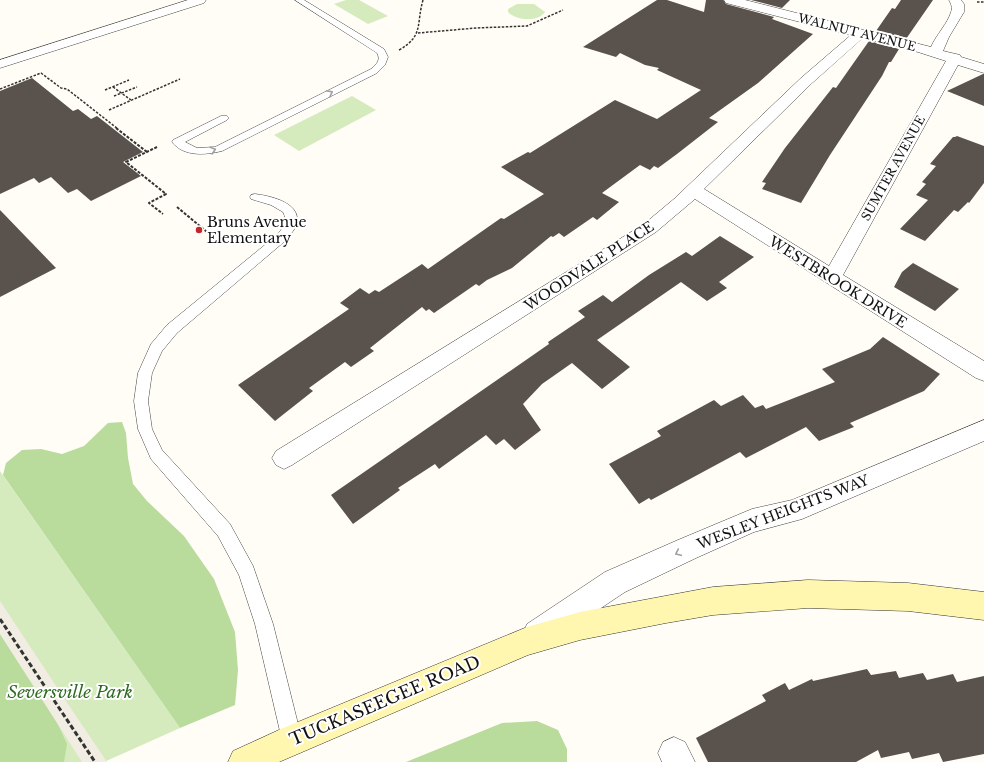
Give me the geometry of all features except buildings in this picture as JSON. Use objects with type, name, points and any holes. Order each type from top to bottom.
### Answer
[{"type":"main road","name":"TUCKASEEGEE ROAD","points":[[244,762],[292,740],[527,641],[580,626],[713,601],[808,594],[908,597],[984,606]]},
{"type":"street","points":[[0,64],[200,0]]},
{"type":"street","name":"WALNUT AVENUE","points":[[730,0],[936,52],[984,69]]},
{"type":"street","points":[[936,52],[942,37],[958,12],[958,4],[955,0]]},
{"type":"street","name":"WOODVALE PLACE","points":[[284,458],[650,228],[680,203],[806,81],[861,33]]},
{"type":"street","name":"SUMTER AVENUE","points":[[832,278],[955,58]]},
{"type":"street","name":"WESTBROOK DRIVE","points":[[693,190],[984,372]]},
{"type":"street","name":"WESLEY HEIGHTS WAY","points":[[527,641],[615,582],[738,526],[793,511],[984,430]]},
{"type":"lane","points":[[224,118],[177,142],[191,151],[199,152],[218,149],[358,79],[380,67],[384,61],[384,56],[381,52],[299,0]]},
{"type":"lane","points":[[255,197],[273,200],[285,207],[291,216],[289,228],[281,238],[177,324],[160,343],[156,348],[145,372],[141,401],[145,429],[156,454],[224,530],[247,572],[264,624],[292,740]]},
{"type":"path","points":[[395,51],[411,44],[418,33],[419,10],[423,0]]},
{"type":"path","points":[[418,33],[476,28],[527,26],[563,10]]},
{"type":"path","points":[[0,89],[41,73],[60,88],[67,89],[147,152]]},
{"type":"path","points":[[109,110],[180,79]]},
{"type":"path","points":[[105,90],[129,80]]},
{"type":"path","points":[[113,87],[131,100]]},
{"type":"path","points":[[114,96],[137,87]]},
{"type":"path","points":[[157,147],[126,162],[166,194],[149,203],[163,214]]},
{"type":"path","points":[[176,207],[207,232]]},
{"type":"path","points":[[0,618],[95,762]]},
{"type":"green space","points":[[346,0],[359,0],[388,16],[368,24],[334,4]]},
{"type":"green space","points":[[517,4],[534,4],[545,12],[542,15],[532,19],[521,19],[508,12],[508,9]]},
{"type":"green space","points":[[352,96],[376,110],[299,151],[274,135]]},
{"type":"green space","points":[[122,422],[126,433],[128,458],[133,484],[147,501],[184,536],[214,579],[235,632],[238,670],[235,705],[180,728],[3,475],[6,463],[22,450],[41,449],[62,454],[84,446],[108,423]]},
{"type":"green space","name":"Seversville Park","points":[[0,471],[180,728],[104,762],[0,762]]},
{"type":"green space","points":[[0,634],[56,720],[67,744],[64,762],[0,762]]},
{"type":"green space","points":[[537,721],[558,730],[567,749],[567,762],[406,762],[502,723]]},
{"type":"shaded area","points":[[0,601],[107,762],[82,762],[0,634]]},
{"type":"place","name":"Bruns Avenue Elementary","points":[[199,230]]}]
